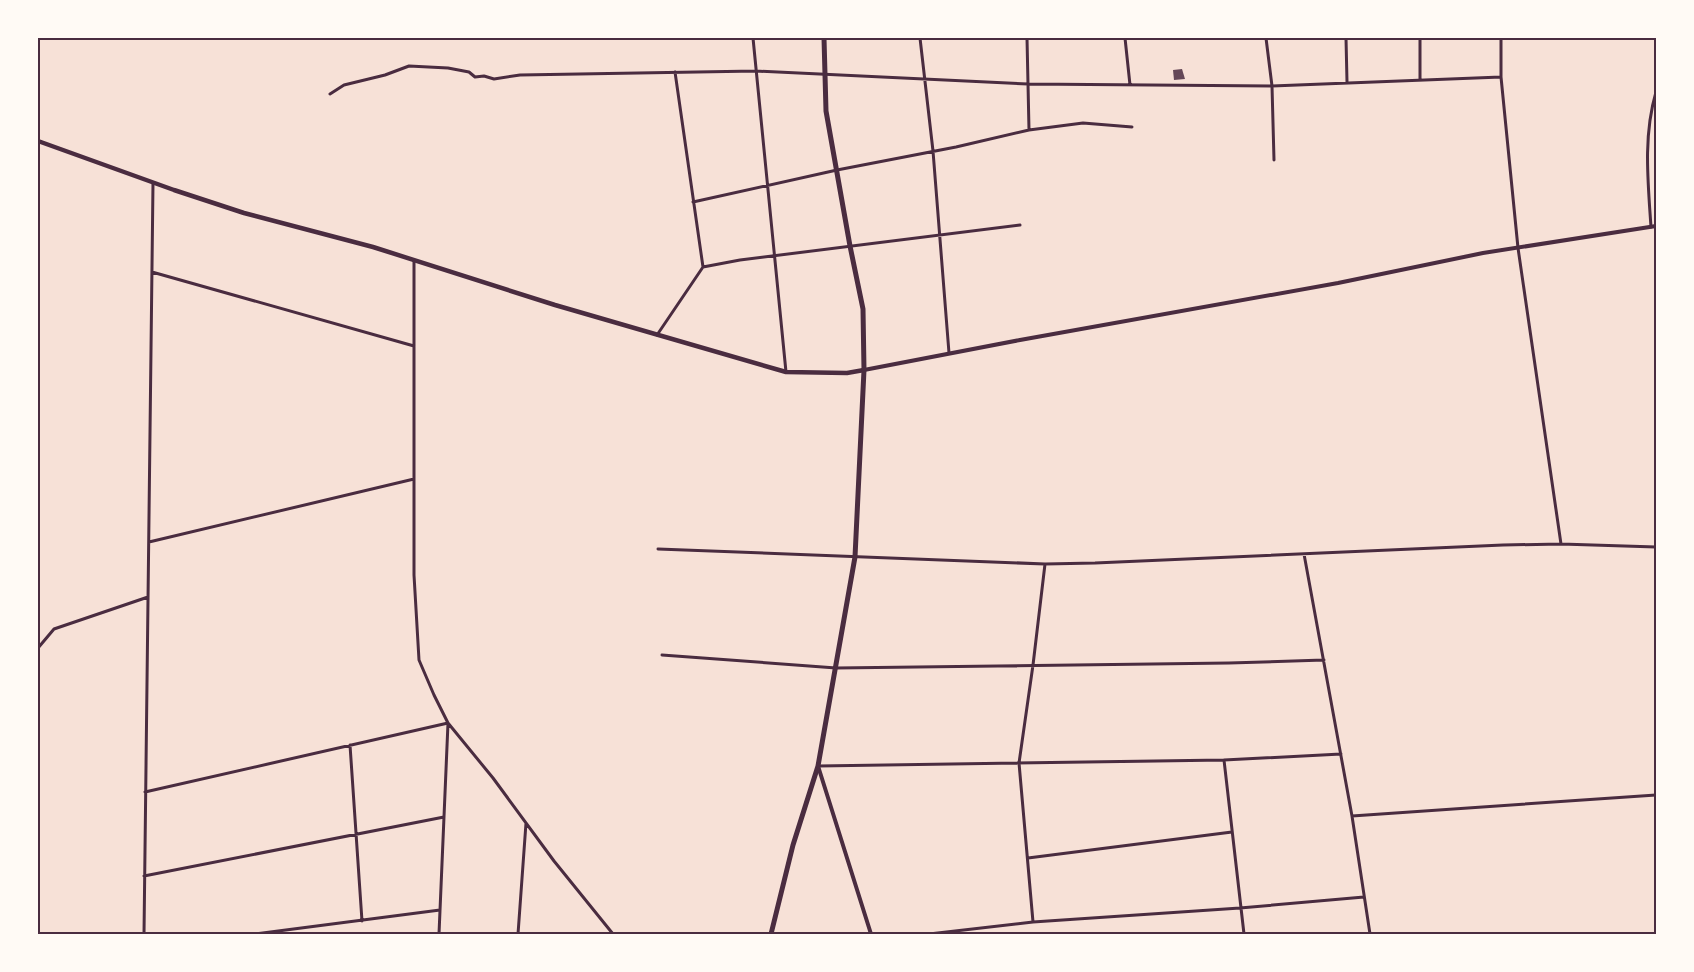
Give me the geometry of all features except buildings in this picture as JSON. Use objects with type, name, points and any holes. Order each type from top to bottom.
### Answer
[{"type":"main road","points":[[771,934],[794,845],[818,766],[855,557],[864,370],[863,309],[826,111],[824,38]]},
{"type":"main road","points":[[38,141],[244,213],[373,247],[555,305],[786,372],[847,373],[864,370]]},
{"type":"street","points":[[753,38],[786,372]]},
{"type":"street","points":[[920,38],[933,151],[949,353]]},
{"type":"street","points":[[1027,38],[1029,130]]},
{"type":"street","points":[[1125,38],[1130,85]]},
{"type":"street","points":[[1266,38],[1272,86],[1274,160]]},
{"type":"street","points":[[1346,38],[1347,82]]},
{"type":"street","points":[[1420,38],[1420,80]]},
{"type":"street","points":[[1500,38],[1501,77],[1518,248],[1561,544]]},
{"type":"street","points":[[330,94],[344,85],[381,76],[409,66],[448,68],[469,72],[475,77],[484,76],[494,80],[520,75],[756,72],[1028,84],[1272,86],[1501,77]]},
{"type":"street","points":[[657,335],[703,267],[676,72]]},
{"type":"street","points":[[1651,227],[1647,149],[1650,120],[1656,92]]},
{"type":"street","points":[[693,202],[1029,130],[1083,123],[1132,127]]},
{"type":"street","points":[[144,934],[153,182]]},
{"type":"street","points":[[703,267],[775,255],[1020,226]]},
{"type":"street","points":[[864,370],[1338,283],[1483,254],[1656,226]]},
{"type":"street","points":[[414,260],[414,576],[419,660],[448,723],[493,778],[554,861],[613,934]]},
{"type":"street","points":[[152,272],[414,346]]},
{"type":"street","points":[[148,542],[414,479]]},
{"type":"street","points":[[658,549],[1044,564],[1503,545],[1561,544],[1656,548]]},
{"type":"street","points":[[1304,554],[1352,816],[1370,934]]},
{"type":"street","points":[[1034,922],[1019,763],[1033,665],[1044,564]]},
{"type":"street","points":[[38,648],[54,629],[148,597]]},
{"type":"street","points":[[662,655],[836,668],[1324,660]]},
{"type":"street","points":[[145,792],[448,723]]},
{"type":"street","points":[[439,934],[448,723]]},
{"type":"street","points":[[350,745],[362,921]]},
{"type":"street","points":[[871,934],[818,766],[1224,760],[1341,754]]},
{"type":"street","points":[[1224,760],[1244,934]]},
{"type":"street","points":[[1352,816],[1656,795]]},
{"type":"street","points":[[144,876],[444,817]]},
{"type":"street","points":[[518,934],[526,822]]},
{"type":"street","points":[[1028,858],[1232,832]]},
{"type":"street","points":[[930,934],[1034,922],[1240,908],[1364,897]]},
{"type":"street","points":[[255,934],[440,910]]}]
